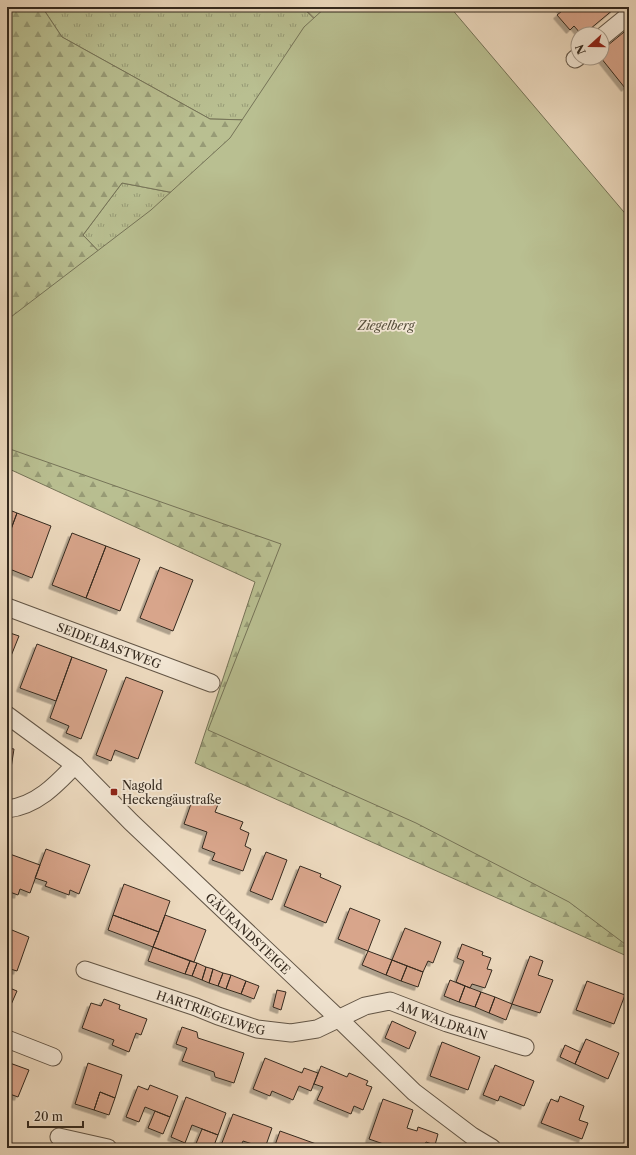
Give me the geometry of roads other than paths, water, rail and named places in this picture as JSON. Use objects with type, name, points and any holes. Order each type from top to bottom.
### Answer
[{"type":"street","points":[[610,30],[629,15]]},
{"type":"street","name":"SEIDELBASTWEG","points":[[7,607],[211,683]]},
{"type":"street","name":"GÄURANDSTEIGE","points":[[7,715],[75,765],[131,822],[414,1092],[472,1136],[492,1148]]},
{"type":"street","points":[[7,809],[29,804],[56,786],[75,765]]},
{"type":"street","name":"HARTRIEGELWEG","points":[[85,970],[257,1029],[291,1033],[317,1029],[339,1019]]},
{"type":"street","name":"AM WALDRAIN","points":[[339,1019],[365,1006],[390,1001],[447,1023],[525,1047]]},
{"type":"street","points":[[7,1039],[53,1056]]},
{"type":"street","points":[[59,1137],[108,1148]]},
{"type":"place","name":"Nagold Heckengäustraße","points":[[114,792]]},
{"type":"park label","name":"Ziegelberg","points":[[386,325]]}]
